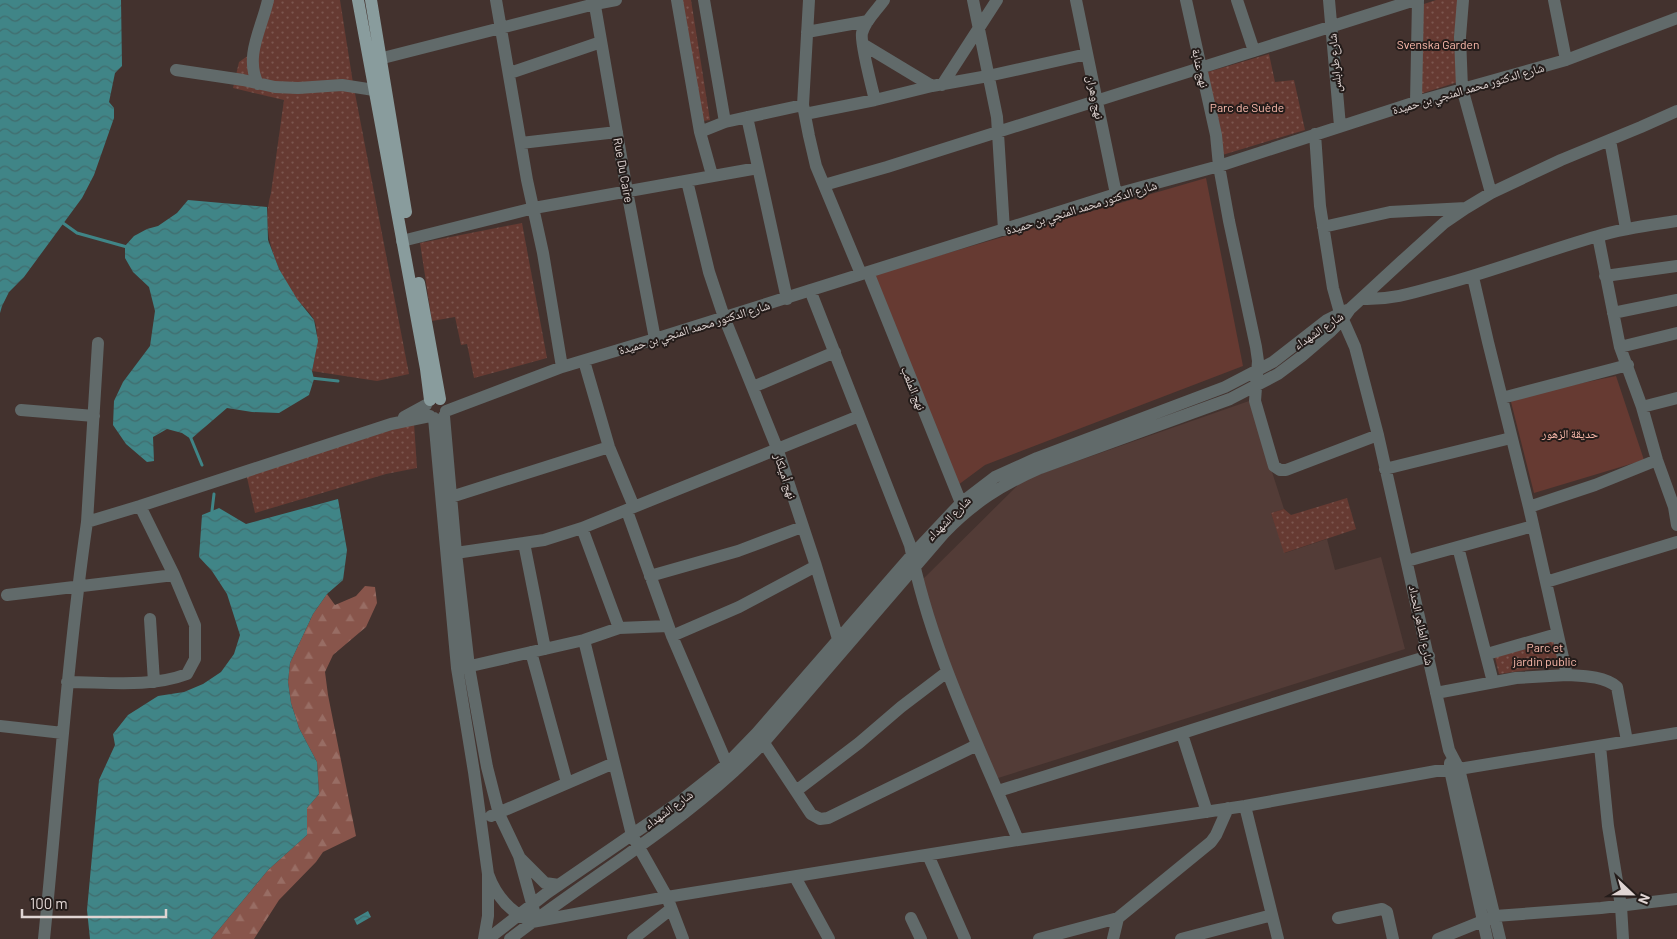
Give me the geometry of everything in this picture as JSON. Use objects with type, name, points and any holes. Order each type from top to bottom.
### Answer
[{"type":"main road","points":[[358,0],[375,60],[406,240]]},
{"type":"main road","points":[[371,0],[375,60],[374,90],[406,240],[437,408]]},
{"type":"street","points":[[258,84],[253,74],[253,55],[268,0]]},
{"type":"street","points":[[496,0],[562,367]]},
{"type":"street","points":[[375,60],[594,2],[616,0]]},
{"type":"street","points":[[678,0],[700,132],[712,175]]},
{"type":"street","points":[[704,0],[724,122]]},
{"type":"street","name":"نهج الملعب","points":[[810,0],[804,109],[816,166],[864,273],[960,503]]},
{"type":"street","points":[[875,100],[862,34],[868,21],[884,0]]},
{"type":"street","points":[[973,0],[995,102],[999,131],[1004,230]]},
{"type":"street","points":[[937,85],[997,0]]},
{"type":"street","name":"نهج وهران","points":[[1076,0],[1116,194]]},
{"type":"street","name":"نهج عنابة","points":[[1186,0],[1216,135],[1219,166],[1229,221],[1256,348],[1258,371],[1255,401],[1274,466],[1280,470],[1286,470],[1378,435]]},
{"type":"street","points":[[1237,0],[1254,51]]},
{"type":"street","name":"شارع طرابلس","points":[[1328,0],[1340,126]]},
{"type":"street","points":[[824,185],[887,168],[1417,0],[1416,102]]},
{"type":"street","points":[[1463,0],[1460,37],[1462,88],[1491,193]]},
{"type":"street","points":[[1554,0],[1566,60]]},
{"type":"street","name":"Rue Du Caire","points":[[594,2],[627,191],[656,340]]},
{"type":"street","name":"شارع الدكتور محمد المنجي بن حميدة","points":[[437,408],[484,396],[562,367],[656,340],[1116,194],[1219,166],[1462,88],[1566,60],[1677,18]]},
{"type":"street","points":[[807,32],[868,21]]},
{"type":"street","points":[[510,73],[600,42]]},
{"type":"street","points":[[864,45],[937,85]]},
{"type":"street","points":[[700,132],[724,122],[747,117],[875,100],[937,85],[988,76],[1087,54]]},
{"type":"street","points":[[176,70],[286,88],[342,85],[374,90]]},
{"type":"street","points":[[1344,314],[1362,300],[1444,223],[1466,208],[1491,193],[1561,160],[1677,111]]},
{"type":"street","points":[[747,117],[787,299]]},
{"type":"street","points":[[521,143],[617,132]]},
{"type":"street","name":"شارع الطاهر الحداد","points":[[1315,134],[1323,227],[1333,288],[1355,347],[1378,435],[1489,918],[1500,939]]},
{"type":"street","points":[[1610,140],[1626,229]]},
{"type":"street","points":[[406,240],[534,208],[758,168]]},
{"type":"street","name":"نهج أميلكار","points":[[688,181],[709,272],[724,317],[777,448],[838,639]]},
{"type":"street","points":[[1323,227],[1390,212],[1466,208]]},
{"type":"street","points":[[1362,300],[1382,300],[1400,297],[1473,277],[1598,236],[1626,229],[1677,222]]},
{"type":"street","points":[[1598,236],[1620,347],[1642,407],[1657,460],[1675,507],[1677,525]]},
{"type":"street","points":[[1605,276],[1677,266]]},
{"type":"street","points":[[1473,277],[1529,507],[1567,675]]},
{"type":"street","points":[[810,290],[908,541],[914,569],[947,672],[1018,840]]},
{"type":"street","points":[[1613,314],[1677,300]]},
{"type":"street","name":"شارع الشهداء","points":[[760,738],[838,639],[960,503],[1036,458],[1225,387],[1258,371],[1344,314]]},
{"type":"street","name":"شارع الشهداء","points":[[510,939],[634,841],[657,825],[687,812],[760,738],[914,569],[944,533],[998,482],[1230,399],[1257,386],[1278,374],[1302,356],[1344,314]]},
{"type":"street","points":[[1620,347],[1677,332]]},
{"type":"street","points":[[44,939],[67,682],[87,522],[98,344]]},
{"type":"street","points":[[753,388],[835,352]]},
{"type":"street","points":[[584,361],[650,576],[670,631],[729,770]]},
{"type":"street","points":[[1502,398],[1628,365]]},
{"type":"street","points":[[1642,407],[1677,398]]},
{"type":"street","points":[[87,522],[437,408]]},
{"type":"street","points":[[437,408],[451,497],[451,553]]},
{"type":"street","points":[[437,408],[463,668],[488,874],[488,916],[484,939]]},
{"type":"street","points":[[21,410],[94,416]]},
{"type":"street","points":[[451,553],[544,540],[582,528],[859,416]]},
{"type":"street","points":[[1386,469],[1511,438]]},
{"type":"street","points":[[451,497],[609,447]]},
{"type":"street","points":[[1529,507],[1595,485],[1657,460]]},
{"type":"street","points":[[67,682],[154,682],[171,680],[187,674],[195,659],[195,625],[174,575],[140,506]]},
{"type":"street","points":[[1407,561],[1533,526]]},
{"type":"street","points":[[582,528],[618,628]]},
{"type":"street","points":[[650,576],[738,551],[802,528]]},
{"type":"street","points":[[1546,582],[1677,542]]},
{"type":"street","points":[[524,543],[545,649]]},
{"type":"street","points":[[1458,547],[1494,682]]},
{"type":"street","points":[[463,668],[584,640],[618,628],[670,631],[739,607],[816,566]]},
{"type":"street","points":[[7,595],[174,575]]},
{"type":"street","points":[[150,619],[154,682]]},
{"type":"street","points":[[1487,654],[1557,634]]},
{"type":"street","points":[[584,640],[634,841],[669,903],[683,939]]},
{"type":"street","points":[[531,652],[567,783]]},
{"type":"street","points":[[998,791],[1182,734],[1242,713],[1429,656]]},
{"type":"street","points":[[463,668],[499,814],[519,856],[534,920]]},
{"type":"street","points":[[796,791],[947,672]]},
{"type":"street","points":[[1436,693],[1532,676],[1567,675],[1595,678],[1613,683],[1617,687],[1627,741]]},
{"type":"street","points":[[0,726],[62,733]]},
{"type":"street","points":[[488,874],[496,893],[518,916],[534,920],[669,903],[795,876],[1246,806],[1426,773],[1677,733]]},
{"type":"street","points":[[1182,734],[1207,812]]},
{"type":"street","points":[[760,738],[815,817],[820,819],[828,818],[978,745]]},
{"type":"street","points":[[1600,746],[1608,826],[1621,906],[1623,939]]},
{"type":"street","points":[[481,819],[499,814],[614,763]]},
{"type":"street","points":[[1246,806],[1278,939]]},
{"type":"street","points":[[1039,939],[1118,918],[1211,842],[1228,808]]},
{"type":"street","name":"شارع الشهداء","points":[[488,939],[559,885],[634,841]]},
{"type":"street","points":[[928,855],[965,939]]},
{"type":"street","points":[[519,856],[544,884],[559,885]]},
{"type":"street","points":[[795,876],[829,939]]},
{"type":"street","points":[[1438,939],[1489,918],[1677,899]]},
{"type":"street","points":[[633,939],[669,903]]},
{"type":"street","points":[[1338,918],[1382,909],[1387,912],[1393,939]]},
{"type":"street","points":[[1181,939],[1272,914]]},
{"type":"street","points":[[911,918],[921,939]]},
{"type":"street","points":[[1113,939],[1118,918]]},
{"type":"street","points":[[1487,939],[1489,918]]},
{"type":"shaded area","points":[[1249,401],[1284,509],[1271,513],[1285,553],[1327,539],[1335,570],[1381,557],[1405,649],[995,779],[916,586],[1023,480]]},
{"type":"green space","points":[[273,0],[340,0],[353,83],[409,374],[377,381],[312,371],[317,340],[315,322],[309,312],[296,298],[282,274],[272,248],[267,221],[284,100],[233,88],[239,62],[259,48]]},
{"type":"green space","points":[[673,0],[691,0],[710,120],[696,122]]},
{"type":"green space","name":"Svenska Garden","points":[[1436,0],[1458,0],[1461,81],[1417,95],[1415,7]]},
{"type":"green space","name":"Parc de Suède","points":[[1269,54],[1275,82],[1294,80],[1305,130],[1219,156],[1201,74]]},
{"type":"green space","points":[[1206,178],[1243,366],[985,465],[954,488],[872,275]]},
{"type":"green space","points":[[522,223],[547,358],[474,378],[467,344],[461,345],[455,317],[432,321],[420,243]]},
{"type":"green space","name":"حديقة الزهور","points":[[1616,376],[1644,460],[1534,493],[1510,398]]},
{"type":"green space","points":[[414,423],[417,468],[386,474],[255,513],[246,473]]},
{"type":"green space","points":[[1347,498],[1356,529],[1284,553],[1271,513],[1284,509],[1291,515]]},
{"type":"green space","points":[[365,586],[375,587],[377,603],[366,627],[333,655],[325,672],[356,836],[323,852],[316,862],[279,900],[254,939],[211,939],[268,870],[307,835],[307,808],[319,794],[317,762],[299,728],[291,703],[288,682],[290,663],[313,614],[327,594],[335,605],[356,596]]},
{"type":"green space","name":"Parc et jardin public","points":[[1556,636],[1563,665],[1499,674],[1494,653]]},
{"type":"water","points":[[0,0],[121,0],[122,66],[115,73],[109,102],[114,108],[114,118],[94,175],[82,198],[24,277],[9,292],[0,313]]},
{"type":"water","points":[[188,200],[267,207],[268,240],[279,269],[297,299],[314,320],[318,341],[312,371],[314,379],[309,395],[279,413],[252,412],[227,408],[191,439],[182,433],[167,429],[153,437],[154,461],[147,462],[126,444],[113,425],[114,401],[123,382],[150,346],[155,311],[149,287],[133,272],[125,258],[125,246],[134,236],[158,226],[177,213]]},
{"type":"water","points":[[338,499],[347,550],[343,580],[327,594],[313,614],[290,663],[288,682],[291,703],[299,728],[317,762],[319,794],[307,808],[307,835],[268,870],[211,939],[90,939],[87,910],[99,780],[115,745],[113,734],[128,715],[158,696],[184,692],[203,684],[221,672],[234,654],[240,635],[227,594],[212,571],[199,557],[202,515],[219,508],[246,524]]},
{"type":"water","points":[[368,911],[371,917],[357,925],[354,919]]},
{"type":"waterway","points":[[63,223],[77,233],[127,247]]},
{"type":"waterway","points":[[311,378],[338,381]]},
{"type":"waterway","points":[[190,436],[202,465]]},
{"type":"waterway","points":[[212,511],[214,494]]}]
